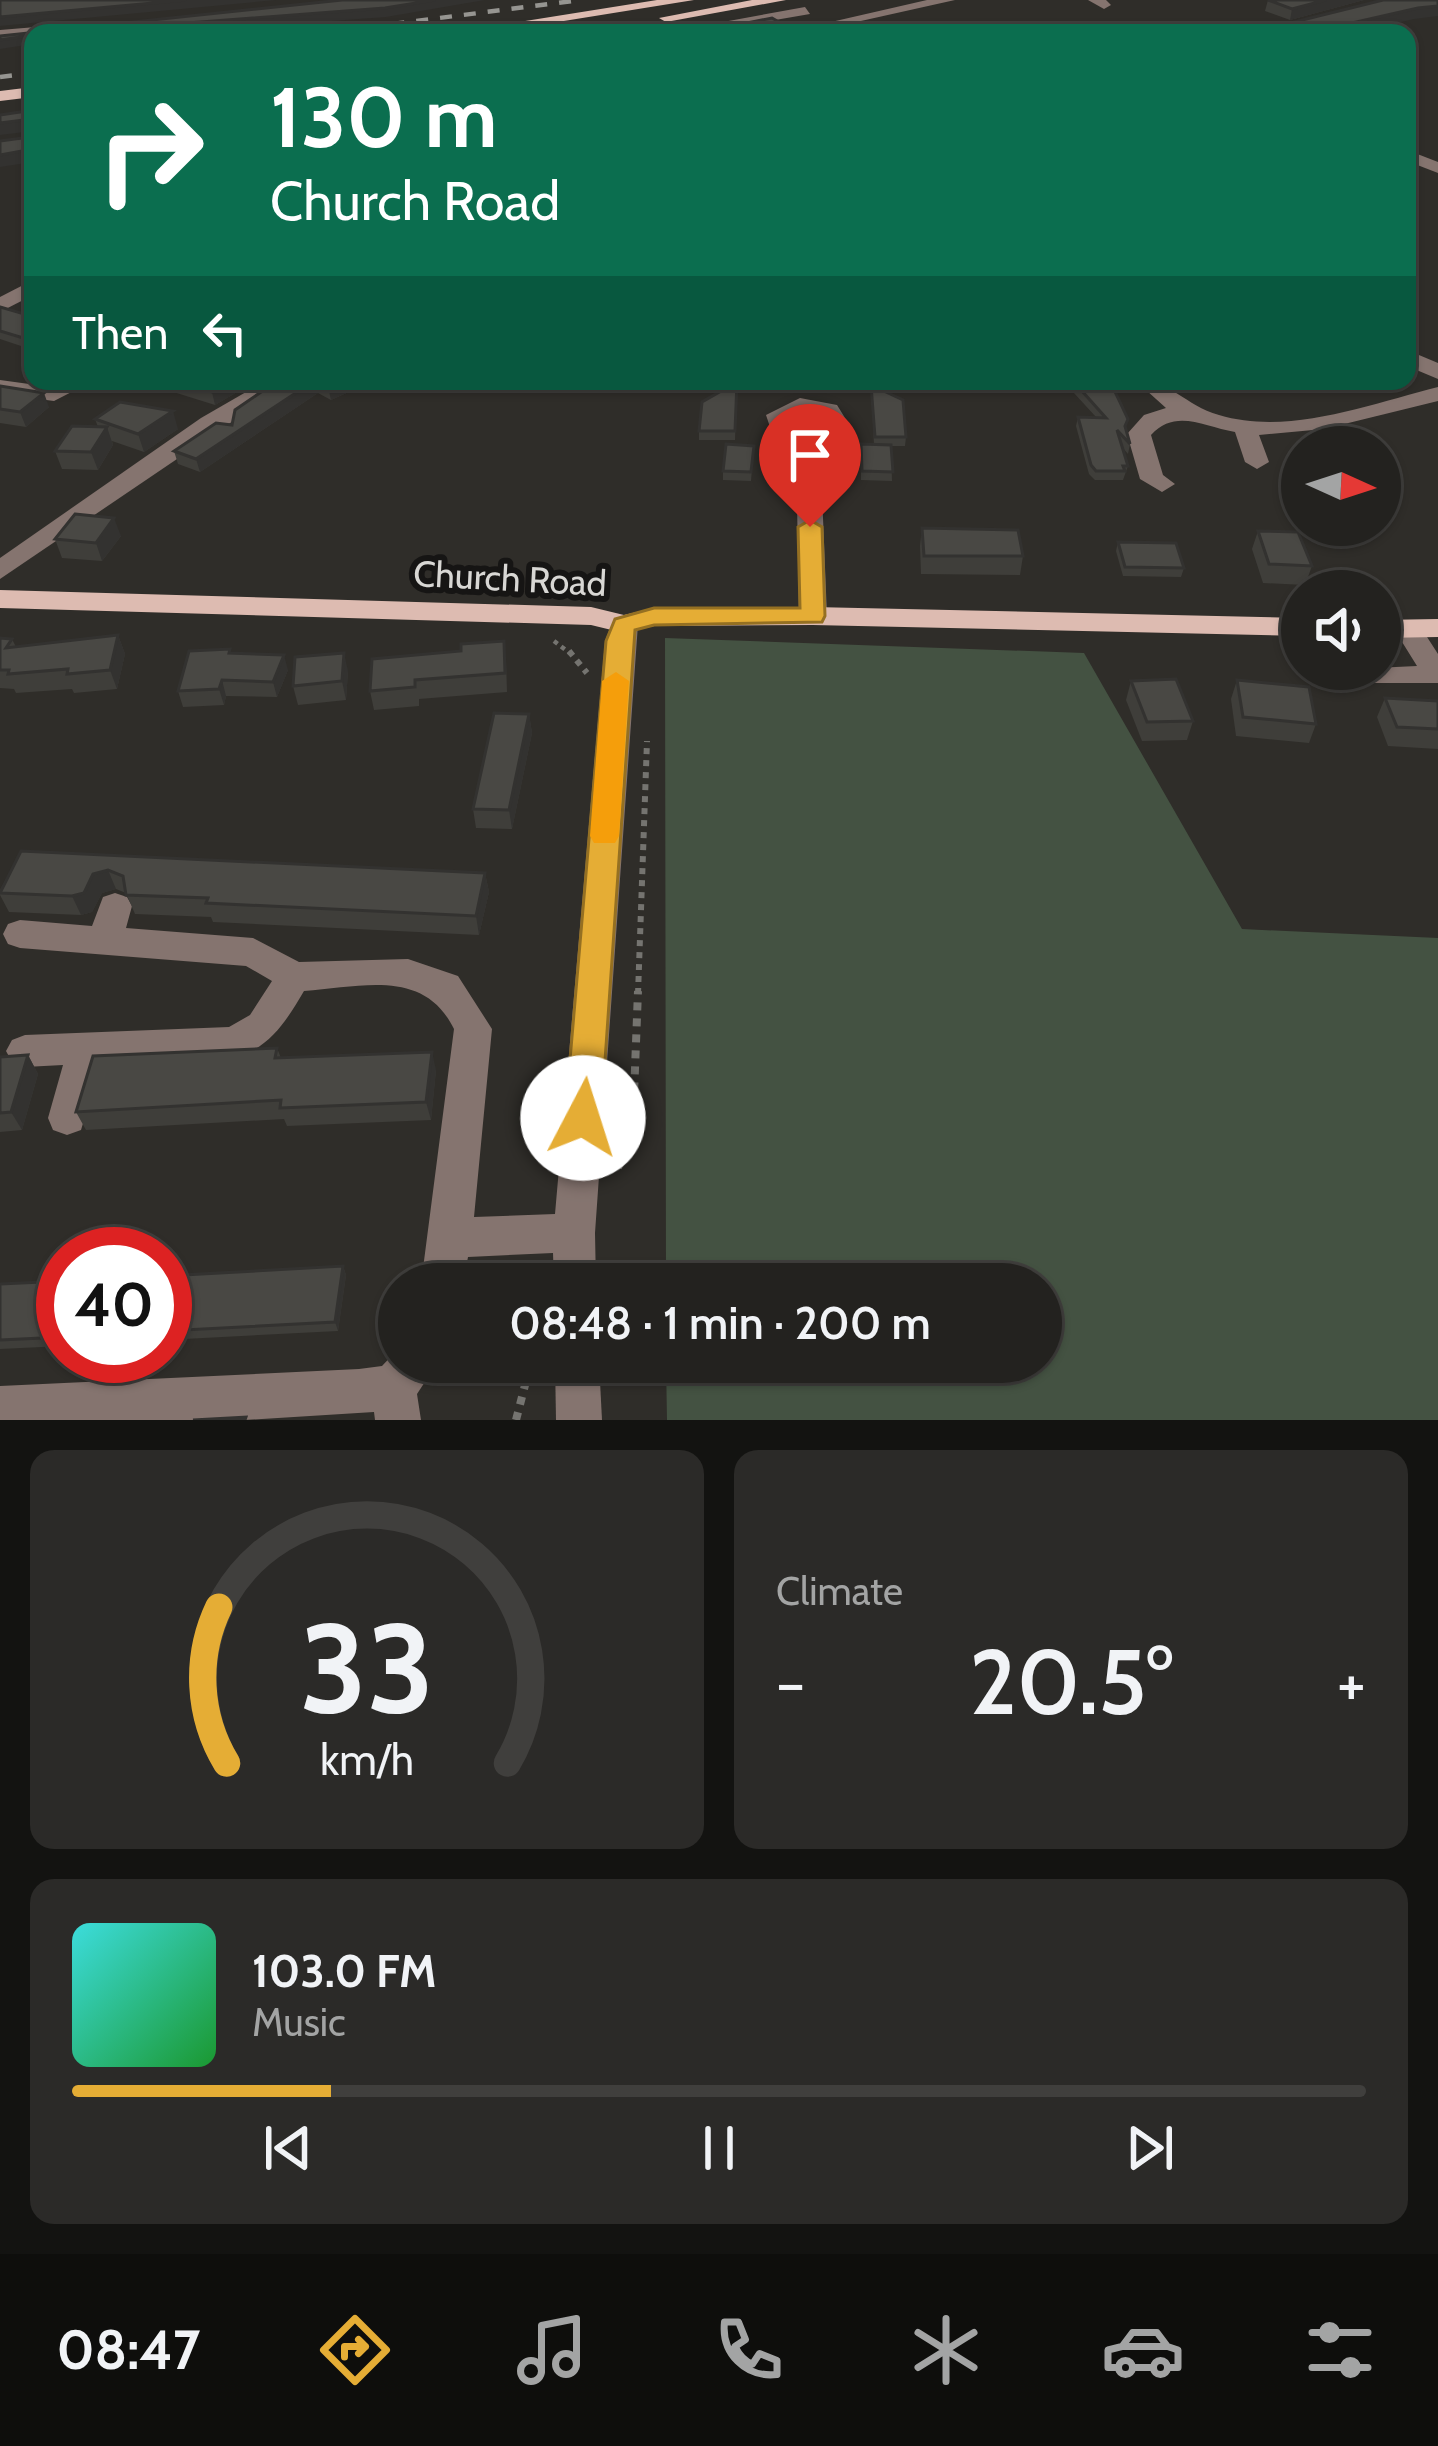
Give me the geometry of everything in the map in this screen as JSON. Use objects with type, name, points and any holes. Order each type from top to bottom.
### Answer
[{"type":"main road","points":[[521,24],[687,0]]},
{"type":"main road","points":[[624,24],[779,0]]},
{"type":"main road","name":"Church Road","points":[[0,599],[492,623],[591,616],[624,624],[654,616],[813,616],[1281,627]]},
{"type":"street","points":[[851,24],[948,0]]},
{"type":"street","points":[[712,24],[798,5],[824,24]]},
{"type":"street","points":[[0,388],[54,394],[63,390]]},
{"type":"street","points":[[0,572],[209,423],[265,390]]},
{"type":"street","points":[[1157,390],[1180,411],[1246,431],[1286,428],[1438,394]]},
{"type":"street","points":[[1162,484],[1152,479],[1139,434],[1152,420],[1180,411]]},
{"type":"street","points":[[1246,431],[1257,462]]},
{"type":"street","points":[[808,439],[813,616]]},
{"type":"street","points":[[575,1263],[619,641],[624,624]]},
{"type":"street","points":[[1401,676],[1428,676],[1432,667],[1409,628]]},
{"type":"street","points":[[20,934],[110,922],[253,952],[294,977],[403,974],[438,982],[458,999],[472,1029],[446,1263]]},
{"type":"street","points":[[25,1051],[234,1043],[263,1026],[294,977]]},
{"type":"street","points":[[67,1118],[87,1048]]},
{"type":"street","points":[[451,1238],[574,1233]]},
{"type":"street","points":[[578,1383],[579,1420]]},
{"type":"street","points":[[0,1409],[109,1412],[402,1389]]},
{"type":"path","points":[[614,1180],[633,1120],[650,746],[643,728]]},
{"type":"path","points":[[516,1420],[526,1383]]},
{"type":"green space","points":[[665,638],[1084,653],[1242,929],[1438,938],[1438,1420],[667,1420],[666,1383],[1062,1383],[1062,1263],[666,1263]]},
{"type":"building","points":[[0,0],[186,0],[0,17]]},
{"type":"building","points":[[342,0],[435,0],[175,24],[114,24]]},
{"type":"building","points":[[1268,0],[1326,0],[1292,9]]},
{"type":"building","points":[[1383,0],[1438,0],[1438,6],[1348,24],[1286,24]]},
{"type":"building","points":[[772,18],[782,24],[742,24]]},
{"type":"building","points":[[24,111],[24,120],[0,123],[0,115]]},
{"type":"building","points":[[24,138],[24,151],[0,155],[0,141]]},
{"type":"building","points":[[0,307],[24,314],[24,338],[0,331]]},
{"type":"building","points":[[0,386],[44,393],[20,412],[0,409]]},
{"type":"building","points":[[264,390],[300,390],[196,459],[174,451],[216,423],[232,425],[235,410]]},
{"type":"building","points":[[723,390],[737,390],[735,431],[699,431],[702,402]]},
{"type":"building","points":[[871,390],[882,390],[903,400],[906,437],[875,437]]},
{"type":"building","points":[[1081,390],[1114,390],[1128,419],[1130,444],[1117,430],[1128,466],[1123,466],[1125,471],[1096,471],[1091,465],[1078,417],[1106,418]]},
{"type":"building","points":[[120,402],[173,411],[138,434],[95,419]]},
{"type":"building","points":[[72,426],[107,427],[91,452],[55,451]]},
{"type":"building","points":[[726,444],[754,446],[751,472],[723,471]]},
{"type":"building","points":[[861,444],[891,445],[893,472],[862,471]]},
{"type":"building","points":[[75,514],[114,518],[96,543],[55,539]]},
{"type":"building","points":[[922,528],[1018,530],[1023,556],[924,556]]},
{"type":"building","points":[[1258,531],[1281,532],[1281,546],[1304,546],[1312,566],[1269,564]]},
{"type":"building","points":[[1118,542],[1176,543],[1184,568],[1125,567]]},
{"type":"building","points":[[118,635],[110,670],[8,674],[9,670],[0,670],[0,638],[12,639],[6,648]]},
{"type":"building","points":[[504,641],[505,673],[415,680],[415,687],[370,691],[372,659],[461,651],[461,644]]},
{"type":"building","points":[[230,649],[229,653],[284,655],[273,682],[222,680],[219,689],[178,691],[189,651]]},
{"type":"building","points":[[344,653],[342,681],[293,686],[295,657]]},
{"type":"building","points":[[1176,679],[1193,721],[1147,722],[1131,681]]},
{"type":"building","points":[[1237,680],[1281,684],[1281,690],[1310,690],[1316,724],[1243,717]]},
{"type":"building","points":[[1385,698],[1438,701],[1438,729],[1397,727]]},
{"type":"building","points":[[494,713],[529,714],[509,810],[473,809]]},
{"type":"building","points":[[21,851],[485,873],[476,916],[126,895],[123,876],[108,870],[93,874],[84,893],[72,896],[0,893]]},
{"type":"building","points":[[277,1048],[275,1058],[432,1052],[426,1102],[280,1108],[281,1100],[76,1112],[93,1056]]},
{"type":"building","points":[[28,1055],[11,1112],[0,1113],[0,1057]]},
{"type":"building","points":[[343,1266],[335,1322],[192,1330],[192,1274]]},
{"type":"building","points":[[36,1282],[36,1338],[0,1340],[0,1284]]},
{"type":"railway","points":[[392,24],[581,0]]},
{"type":"railway","points":[[0,77],[24,74]]},
{"type":"slow traffic","points":[[605,836],[616,681]]},
{"type":"route","points":[[583,1118],[624,624],[654,616],[813,616],[810,527]]}]
